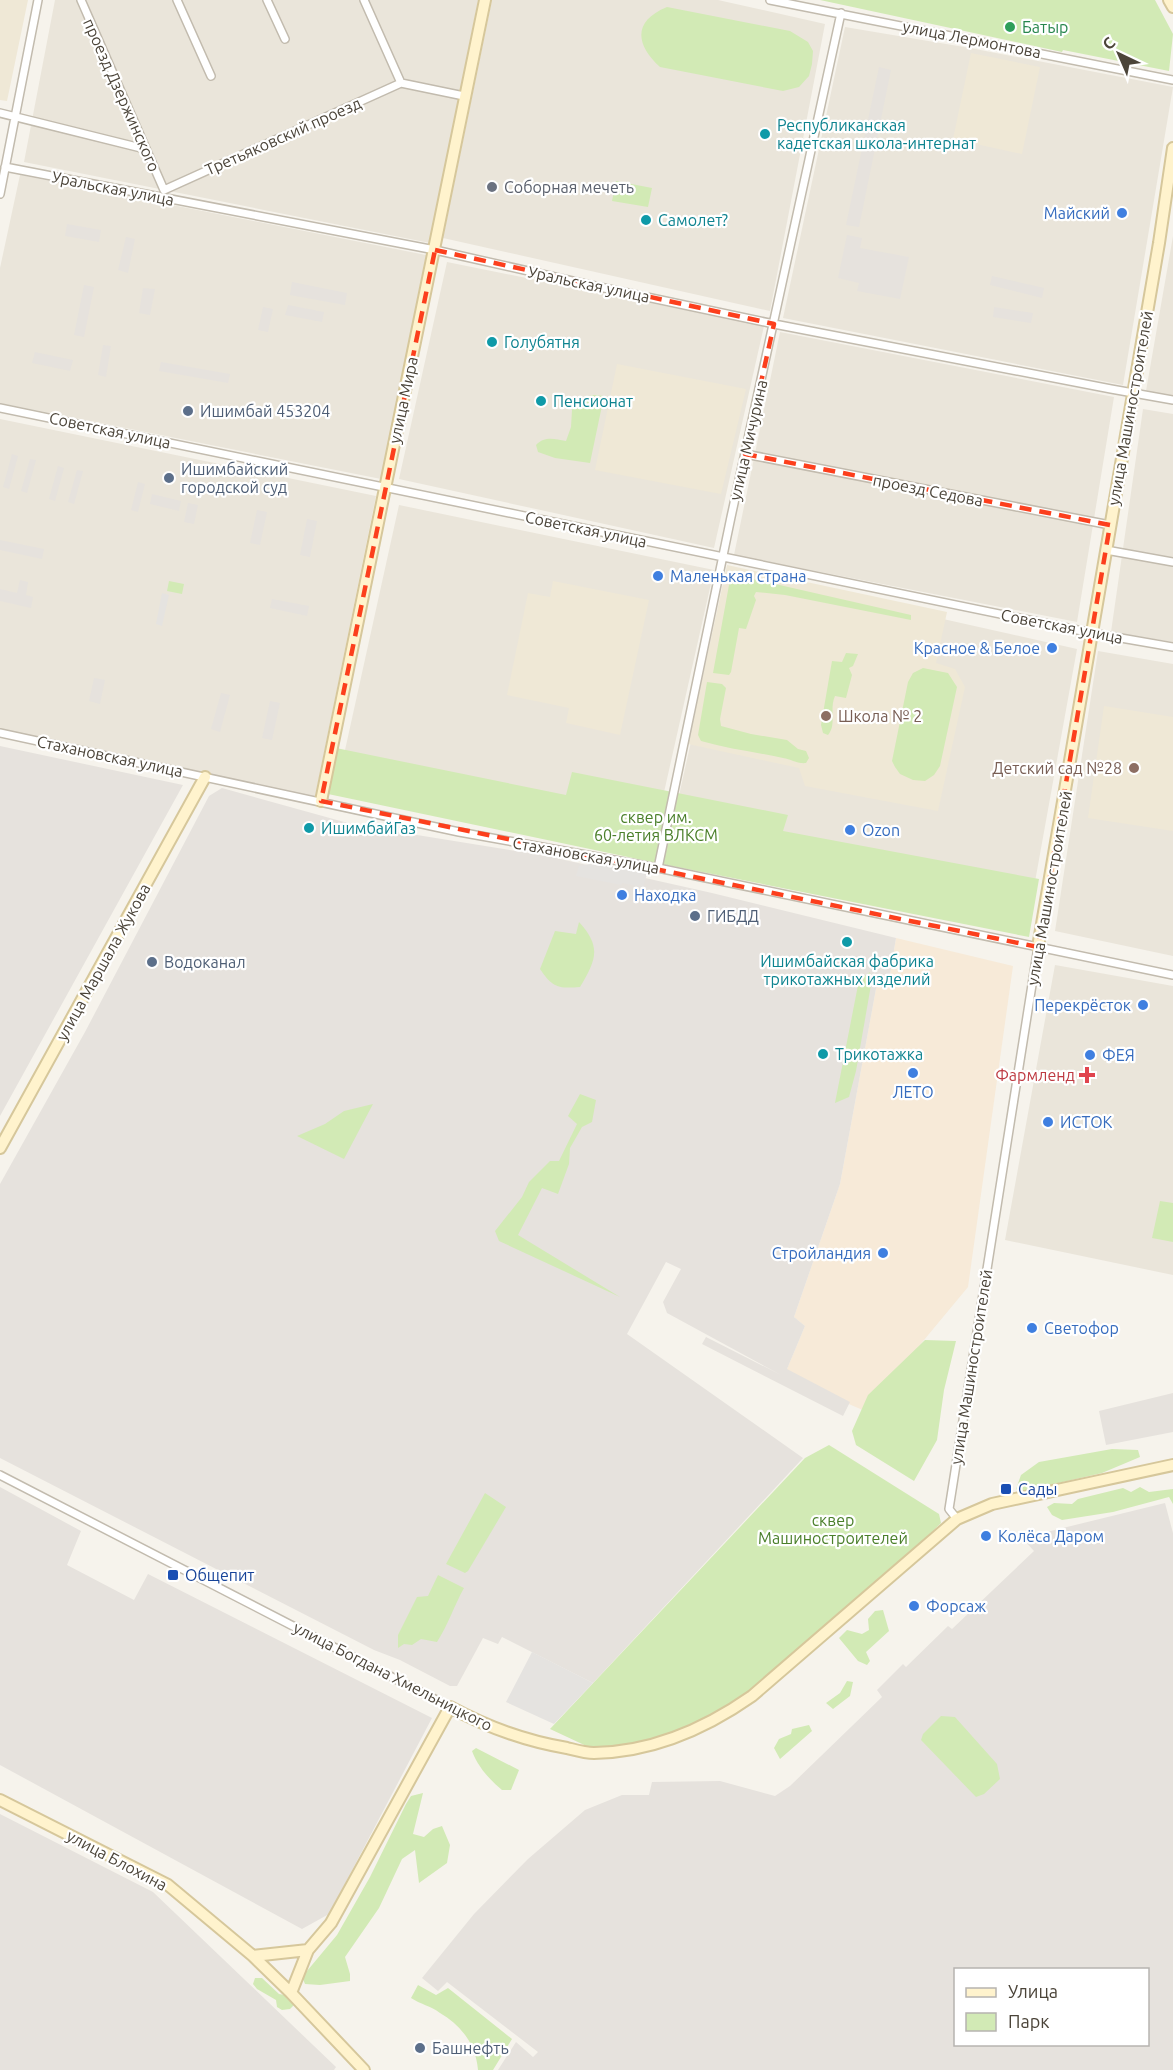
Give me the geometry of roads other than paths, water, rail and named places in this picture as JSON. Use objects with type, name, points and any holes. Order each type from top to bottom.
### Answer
[{"type":"street","points":[[0,194],[38,0]]},
{"type":"street","name":"проезд Дзержинского","points":[[81,0],[165,190]]},
{"type":"street","points":[[177,0],[211,76]]},
{"type":"street","points":[[267,0],[285,39]]},
{"type":"street","points":[[364,0],[401,83],[464,96]]},
{"type":"street","name":"улица Мира","points":[[321,801],[485,0]]},
{"type":"street","name":"улица Лермонтова","points":[[770,0],[1173,80]]},
{"type":"street","points":[[1169,0],[1173,7]]},
{"type":"street","name":"улица Мичурина","points":[[658,868],[841,13]]},
{"type":"street","name":"Третьяковский проезд","points":[[165,190],[401,83]]},
{"type":"street","points":[[0,113],[145,148]]},
{"type":"street","name":"улица Машиностроителей","points":[[957,1519],[949,1509],[1038,947],[1173,148]]},
{"type":"street","name":"Уральская улица","points":[[5,167],[435,250],[774,324],[1173,400]]},
{"type":"street","name":"Советская улица","points":[[0,408],[1092,633],[1173,647]]},
{"type":"street","name":"проезд Седова","points":[[745,454],[1110,525]]},
{"type":"street","points":[[1106,550],[1173,562]]},
{"type":"street","name":"Стахановская улица","points":[[0,733],[459,832],[658,868],[1173,975]]},
{"type":"street","name":"улица Маршала Жукова","points":[[0,1148],[206,777]]},
{"type":"street","name":"улица Богдана Хмельницкого","points":[[0,1475],[480,1723],[531,1741],[592,1753],[635,1748],[678,1737],[723,1716],[752,1696],[957,1519],[992,1504],[1173,1465]]},
{"type":"street","points":[[291,1993],[308,1950],[331,1923],[450,1707]]},
{"type":"street","name":"улица Блохина","points":[[0,1800],[168,1885],[253,1956],[364,2070]]},
{"type":"street","points":[[253,1956],[308,1950]]},
{"type":"place","name":"Батыр","points":[[1010,27]]},
{"type":"place","name":"Республиканская кадетская школа-интернат","points":[[765,134]]},
{"type":"place","name":"Соборная мечеть","points":[[492,187]]},
{"type":"place","name":"Майский","points":[[1122,213]]},
{"type":"place","name":"Самолет?","points":[[646,220]]},
{"type":"place","name":"Голубятня","points":[[492,342]]},
{"type":"place","name":"Пенсионат","points":[[541,401]]},
{"type":"place","name":"Ишимбай 453204","points":[[188,411]]},
{"type":"place","name":"Ишимбайский городской суд","points":[[169,478]]},
{"type":"place","name":"Маленькая страна","points":[[658,576]]},
{"type":"place","name":"Красное & Белое","points":[[1052,648]]},
{"type":"place","name":"Школа № 2","points":[[826,716]]},
{"type":"place","name":"Детский сад №28","points":[[1134,768]]},
{"type":"place","name":"ИшимбайГаз","points":[[309,828]]},
{"type":"place","name":"Ozon","points":[[850,830]]},
{"type":"place","name":"Находка","points":[[622,895]]},
{"type":"place","name":"ГИБДД","points":[[695,916]]},
{"type":"place","name":"Ишимбайская фабрика трикотажных изделий","points":[[847,942]]},
{"type":"place","name":"Водоканал","points":[[152,962]]},
{"type":"place","name":"Перекрёсток","points":[[1143,1005]]},
{"type":"place","name":"Трикотажка","points":[[823,1054]]},
{"type":"place","name":"ФЕЯ","points":[[1090,1055]]},
{"type":"place","name":"ЛЕТО","points":[[913,1073]]},
{"type":"place","name":"Фармленд","points":[[1087,1075]]},
{"type":"place","name":"ИСТОК","points":[[1048,1122]]},
{"type":"place","name":"Стройландия","points":[[883,1253]]},
{"type":"place","name":"Светофор","points":[[1032,1328]]},
{"type":"place","name":"Сады","points":[[1006,1489]]},
{"type":"place","name":"Колёса Даром","points":[[986,1536]]},
{"type":"place","name":"Общепит","points":[[173,1575]]},
{"type":"place","name":"Форсаж","points":[[914,1606]]},
{"type":"place","name":"Башнефть","points":[[420,2048]]},
{"type":"park label","name":"сквер им. 60-летия ВЛКСМ","points":[[656,826]]},
{"type":"park label","name":"сквер Машиностроителей","points":[[833,1529]]}]
